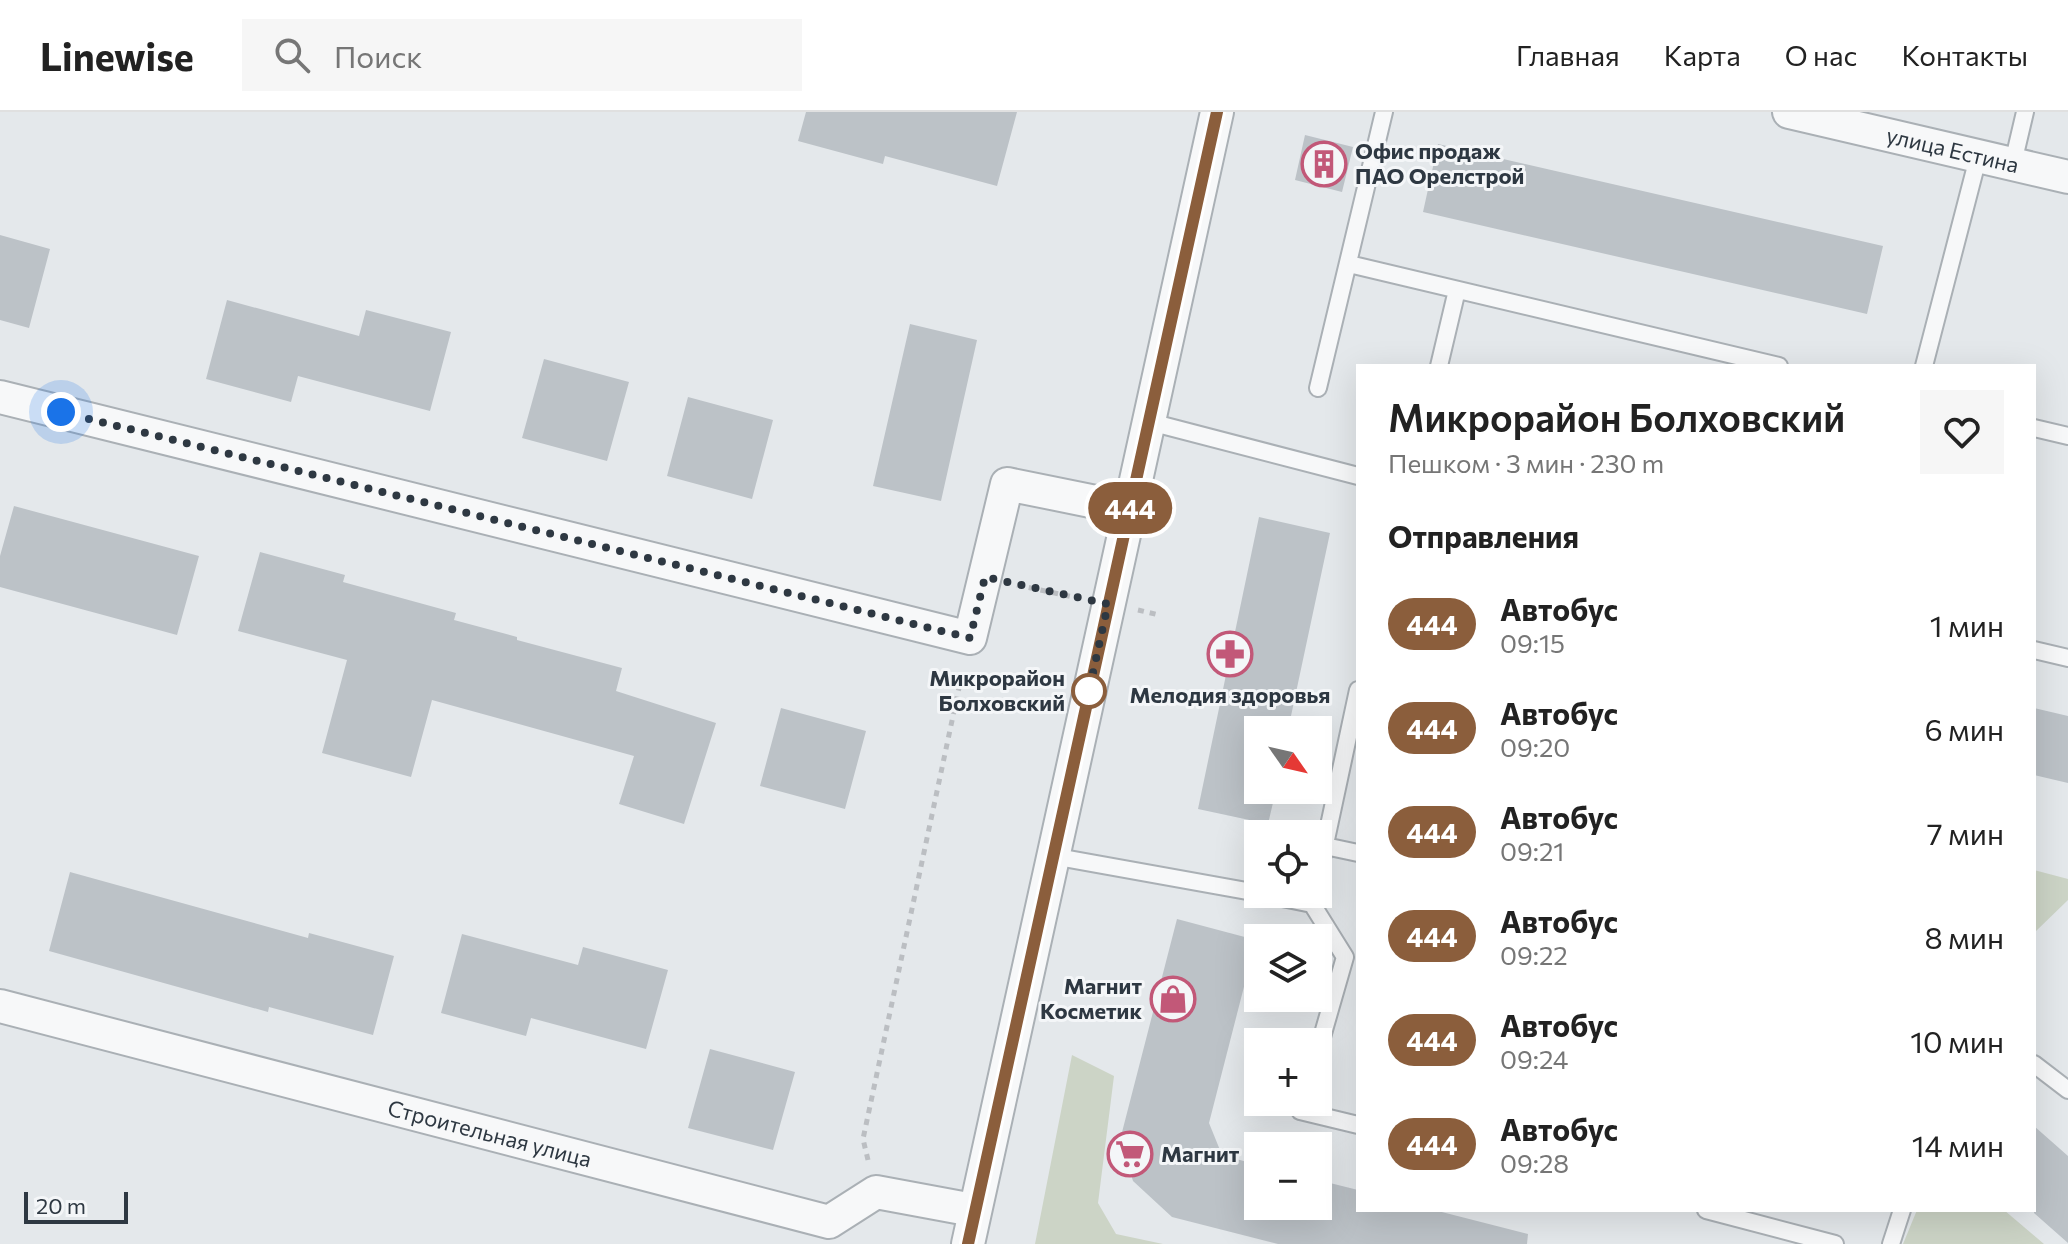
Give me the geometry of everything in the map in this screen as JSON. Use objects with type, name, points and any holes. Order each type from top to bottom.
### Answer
[{"type":"street","points":[[968,1244],[973,1210],[1217,112]]},
{"type":"street","name":"улица Естина","points":[[1789,112],[2068,177]]},
{"type":"street","points":[[0,397],[970,638],[1007,484],[1130,509]]},
{"type":"street","name":"Строительная улица","points":[[0,1006],[829,1222],[876,1192]]},
{"type":"street","points":[[876,1192],[973,1210]]},
{"type":"lane","points":[[1318,388],[1384,112]]},
{"type":"lane","points":[[2013,163],[2025,112]]},
{"type":"lane","points":[[1925,364],[1979,154]]},
{"type":"lane","points":[[1349,264],[1771,364]]},
{"type":"lane","points":[[1439,364],[1457,290]]},
{"type":"lane","points":[[1150,422],[1356,475]]},
{"type":"lane","points":[[2036,428],[2068,436]]},
{"type":"lane","points":[[2036,650],[2068,658]]},
{"type":"lane","points":[[1330,820],[1356,699]]},
{"type":"lane","points":[[1332,847],[1356,853]]},
{"type":"lane","points":[[1052,856],[1244,891]]},
{"type":"lane","points":[[1318,908],[1345,957],[1325,1028]]},
{"type":"lane","points":[[2036,1066],[2068,1090]]},
{"type":"lane","points":[[1321,1116],[1356,1125]]},
{"type":"lane","points":[[1714,1212],[1835,1244]]},
{"type":"lane","points":[[1891,1244],[1901,1212]]},
{"type":"path","points":[[985,577],[1159,615]]},
{"type":"path","points":[[876,1192],[863,1139],[970,638]]},
{"type":"shaded area","points":[[2036,871],[2068,879],[2068,900],[2036,931]]},
{"type":"shaded area","points":[[1072,1055],[1114,1076],[1098,1203],[1116,1234],[1163,1244],[1035,1244]]},
{"type":"shaded area","points":[[1916,1212],[2006,1212],[2044,1244],[1903,1244]]},
{"type":"building","points":[[806,112],[1017,112],[997,186],[885,156],[883,164],[798,141]]},
{"type":"building","name":"Офис продаж ПАО Орелстрой","points":[[1305,135],[1353,147],[1342,192],[1295,180]]},
{"type":"building","points":[[1438,144],[1883,246],[1867,314],[1423,212]]},
{"type":"building","points":[[0,235],[50,249],[29,328],[0,320]]},
{"type":"building","points":[[227,300],[359,336],[366,310],[451,332],[430,411],[298,376],[291,402],[206,379]]},
{"type":"building","points":[[910,324],[977,340],[941,501],[873,486]]},
{"type":"building","points":[[544,359],[629,382],[607,461],[522,438]]},
{"type":"building","points":[[688,397],[773,420],[752,499],[667,476]]},
{"type":"building","points":[[14,506],[199,556],[177,635],[0,587],[0,556]]},
{"type":"building","points":[[1259,517],[1330,533],[1291,716],[1244,716],[1244,804],[1273,804],[1269,820],[1249,820],[1198,809]]},
{"type":"building","points":[[260,552],[345,575],[343,582],[456,613],[454,620],[622,668],[616,691],[716,723],[684,824],[619,804],[634,756],[432,700],[411,777],[322,753],[347,660],[238,631]]},
{"type":"building","points":[[781,708],[866,731],[845,809],[760,786]]},
{"type":"building","points":[[2036,708],[2068,716],[2068,783],[2036,775]]},
{"type":"building","points":[[70,872],[308,938],[309,933],[394,956],[373,1035],[269,1007],[268,1012],[49,951]]},
{"type":"building","points":[[1177,919],[1244,937],[1244,987],[1209,1123],[1222,1155],[1244,1161],[1244,1220],[1332,1220],[1332,1184],[1356,1190],[1356,1212],[1442,1212],[1528,1234],[1527,1244],[1278,1244],[1172,1217],[1133,1181],[1120,1140]]},
{"type":"building","points":[[462,934],[578,965],[583,947],[668,970],[646,1049],[531,1018],[526,1036],[441,1013]]},
{"type":"building","points":[[710,1049],[795,1072],[773,1150],[688,1128]]},
{"type":"building","points":[[2036,1128],[2068,1156],[2068,1243],[2034,1213]]},
{"type":"bus line","name":"444","points":[[968,1244],[973,1210],[1217,112]]},
{"type":"place","name":"Офис продаж ПАО Орелстрой","points":[[1324,164]]},
{"type":"place","name":"Мелодия здоровья","points":[[1230,654]]},
{"type":"place","name":"Микрорайон Болховский","points":[[1089,691]]},
{"type":"place","name":"Магнит Косметик","points":[[1173,999]]},
{"type":"place","name":"Магнит","points":[[1130,1154]]},
{"type":"route","points":[[61,412],[970,638],[985,577],[1108,604],[1089,691]]}]
